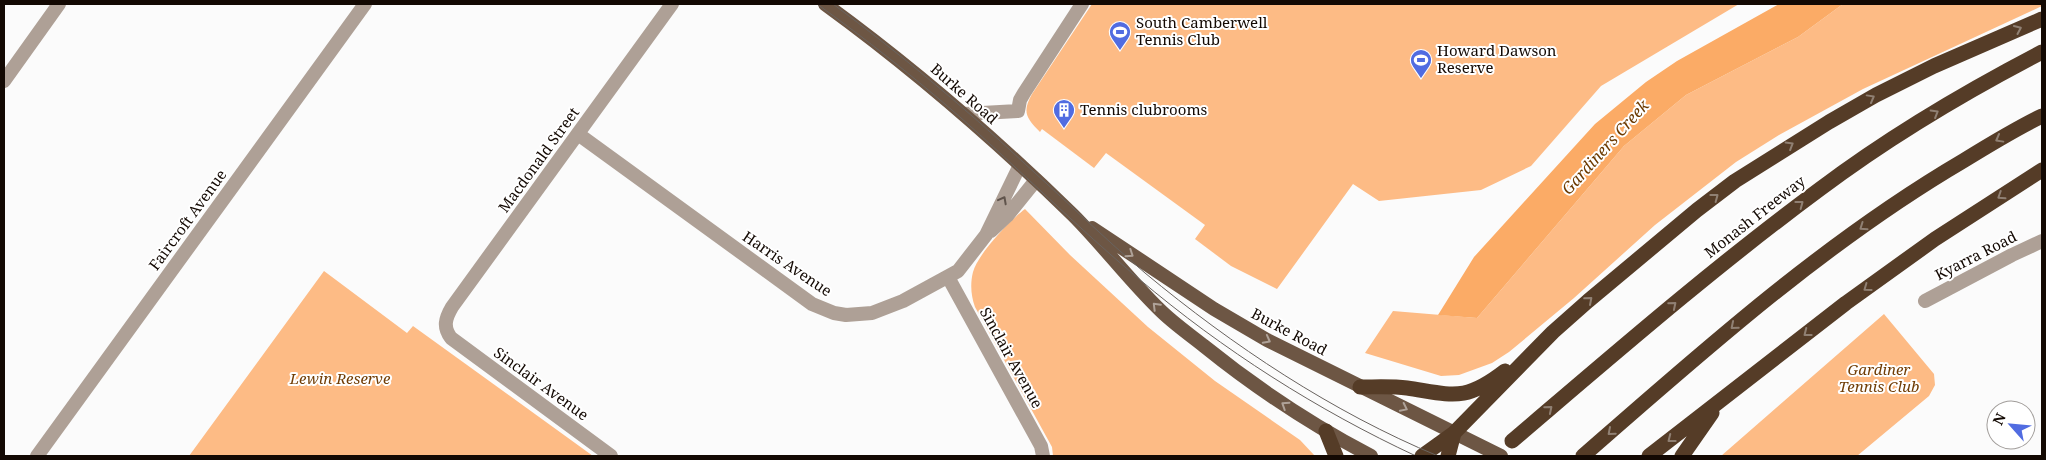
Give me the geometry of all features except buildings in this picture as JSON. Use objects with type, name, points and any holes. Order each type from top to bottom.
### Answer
[{"type":"highway","points":[[1360,387],[1406,388],[1443,395],[1466,394],[1493,380],[1698,210],[1735,181],[1777,153],[1876,95],[1934,66],[2042,19]]},
{"type":"highway","name":"Monash Freeway","points":[[1512,441],[1702,281],[1821,188],[1906,130],[2007,70],[2042,52]]},
{"type":"highway","points":[[1582,456],[1745,318],[1855,232],[1937,176],[2042,116]]},
{"type":"highway","points":[[1649,456],[1846,303],[1935,239],[2042,170]]},
{"type":"highway","points":[[1448,454],[1459,435],[1553,332]]},
{"type":"highway","points":[[1682,456],[1721,400]]},
{"type":"highway","points":[[1326,431],[1336,456]]},
{"type":"highway","points":[[1422,456],[1459,435]]},
{"type":"main road","name":"Burke Road","points":[[825,4],[898,59],[964,114],[1020,165],[1075,217],[1161,311],[1255,385],[1326,431],[1371,456]]},
{"type":"main road","name":"Burke Road","points":[[1075,217],[1237,323],[1360,387],[1501,456]]},
{"type":"street","points":[[4,81],[59,4]]},
{"type":"street","name":"Faircroft Avenue","points":[[37,456],[365,4]]},
{"type":"street","name":"Macdonald Street","points":[[452,338],[445,329],[445,322],[452,307],[672,4]]},
{"type":"street","points":[[964,114],[1018,111],[1020,100],[1024,93],[1082,4]]},
{"type":"street","name":"Harris Avenue","points":[[578,134],[789,287],[822,309],[846,315],[872,313],[903,301],[948,277],[964,265],[986,235],[1020,165]]},
{"type":"street","name":"Harris Avenue","points":[[986,235],[1007,216],[1036,180]]},
{"type":"street","name":"Kyarra Road","points":[[1925,301],[2042,241]]},
{"type":"street","name":"Sinclair Avenue","points":[[948,277],[1041,446],[1043,456]]},
{"type":"street","name":"Sinclair Avenue","points":[[452,338],[611,456]]},
{"type":"green space","points":[[1092,4],[1739,4],[1601,86],[1531,166],[1481,190],[1379,201],[1353,184],[1277,289],[1231,266],[1195,239],[1205,225],[1106,153],[1094,168],[1042,129],[1040,132],[1031,123],[1026,110],[1032,94]]},
{"type":"green space","points":[[1843,4],[2042,4],[2042,6],[1863,89],[1779,135],[1736,162],[1655,225],[1574,298],[1509,352],[1492,363],[1459,375],[1441,376],[1365,353],[1393,311],[1477,318],[1624,146],[1686,95],[1798,37]]},
{"type":"green space","points":[[1025,209],[1070,255],[1148,327],[1215,381],[1300,440],[1315,456],[1053,456],[1052,447],[975,307],[972,294],[971,281],[973,272],[981,256],[1003,229]]},
{"type":"green space","name":"Lewin Reserve","points":[[324,271],[407,333],[413,326],[593,456],[189,456]]},
{"type":"green space","name":"Gardiner Tennis Club","points":[[1884,314],[1934,374],[1935,385],[1929,396],[1857,456],[1721,456]]},
{"type":"water","name":"Gardiners Creek","points":[[1779,4],[1843,4],[1798,37],[1686,95],[1624,146],[1477,318],[1438,315],[1474,257],[1595,124],[1646,82],[1677,61]]},
{"type":"tram line","points":[[817,4],[943,102],[1116,259],[1204,330],[1237,354],[1307,399],[1416,456]]},
{"type":"tram line","points":[[833,4],[954,100],[1145,273],[1213,326],[1248,351],[1322,398],[1360,419],[1438,456]]},
{"type":"place","name":"South Camberwell Tennis Club","points":[[1120,51]]},
{"type":"place","name":"Howard Dawson Reserve","points":[[1421,79]]},
{"type":"place","name":"Tennis clubrooms","points":[[1064,129]]}]
